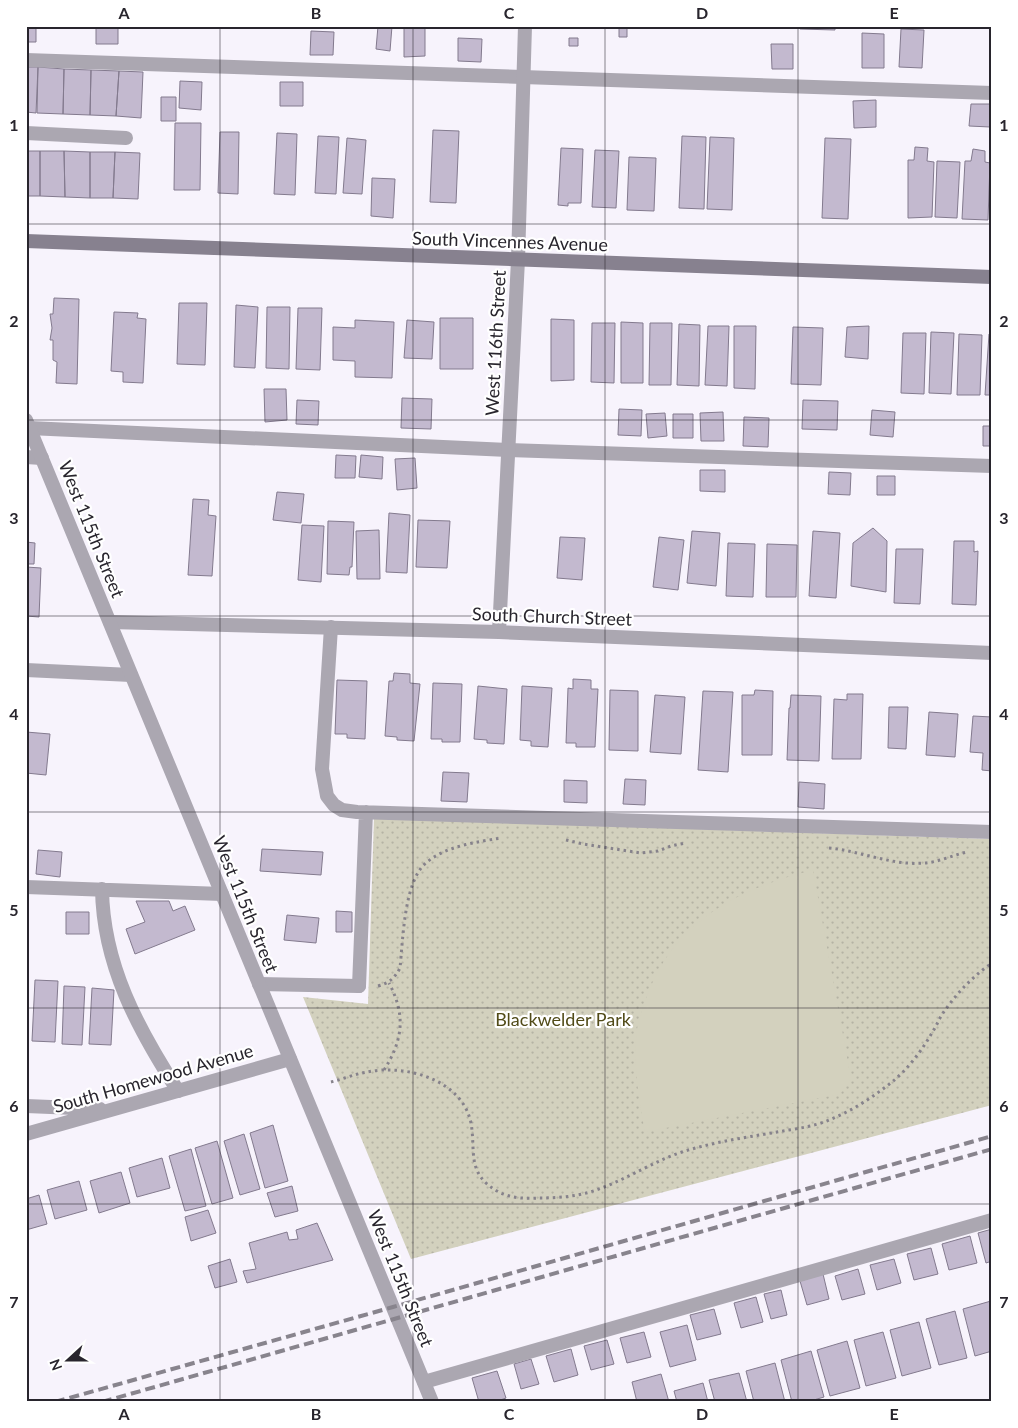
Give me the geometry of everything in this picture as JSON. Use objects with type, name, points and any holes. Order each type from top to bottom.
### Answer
[{"type":"main road","name":"South Vincennes Avenue","points":[[26,241],[992,278]]},
{"type":"street","name":"West 116th Street","points":[[499,632],[518,260],[525,26]]},
{"type":"street","points":[[26,60],[992,93]]},
{"type":"street","points":[[26,133],[126,138]]},
{"type":"street","points":[[28,424],[508,450],[992,466]]},
{"type":"street","name":"West 115th Street","points":[[28,424],[432,1402]]},
{"type":"street","points":[[26,457],[42,458]]},
{"type":"street","name":"South Church Street","points":[[110,622],[499,632],[992,653]]},
{"type":"street","points":[[331,628],[322,769],[327,796],[334,806],[342,810],[992,832]]},
{"type":"street","points":[[26,670],[131,675]]},
{"type":"street","points":[[259,984],[360,986],[366,812]]},
{"type":"street","points":[[26,887],[222,894]]},
{"type":"street","points":[[102,889],[102,915],[108,943],[119,977],[135,1018],[150,1048],[178,1091]]},
{"type":"street","name":"South Homewood Avenue","points":[[26,1134],[290,1059]]},
{"type":"street","points":[[26,1106],[114,1109]]},
{"type":"street","points":[[424,1382],[992,1220]]},
{"type":"path","points":[[558,837],[583,844],[641,853],[658,852],[671,846],[690,843]]},
{"type":"path","points":[[360,986],[378,986],[388,983],[395,977],[400,968],[408,898],[415,876],[425,864],[436,856],[450,850],[503,838]]},
{"type":"path","points":[[823,848],[842,849],[903,863],[926,863],[971,851]]},
{"type":"path","points":[[331,1082],[367,1072],[384,1070],[407,1071],[423,1075],[438,1082],[454,1093],[471,1122],[472,1153],[475,1168],[484,1180],[497,1191],[509,1196],[530,1199],[571,1196],[590,1192],[690,1149],[800,1128],[828,1121],[852,1109],[894,1080],[915,1057],[958,994],[972,979],[992,963]]},
{"type":"path","points":[[384,1070],[394,1055],[400,1036],[401,1021],[394,993],[388,983]]},
{"type":"green space","name":"Blackwelder Park","points":[[374,818],[992,839],[992,1105],[411,1259],[303,997],[368,1004]]},
{"type":"green space","points":[[813,870],[851,1079],[840,1094],[645,1132],[638,1085],[636,1038],[643,1008],[661,966],[676,944],[694,926],[715,910],[761,886]]},
{"type":"building","points":[[26,26],[36,26],[36,42],[26,42]]},
{"type":"building","points":[[96,26],[118,26],[118,44],[96,44]]},
{"type":"building","points":[[378,26],[392,26],[390,51],[376,49]]},
{"type":"building","points":[[404,26],[425,26],[425,56],[404,57]]},
{"type":"building","points":[[627,26],[627,37],[619,37],[619,27]]},
{"type":"building","points":[[800,26],[835,26],[835,30],[800,29]]},
{"type":"building","points":[[901,29],[924,30],[922,68],[899,67]]},
{"type":"building","points":[[311,31],[334,32],[333,55],[310,55]]},
{"type":"building","points":[[862,33],[884,34],[884,68],[862,68]]},
{"type":"building","points":[[458,38],[482,39],[481,62],[458,61]]},
{"type":"building","points":[[569,38],[578,38],[578,46],[569,46]]},
{"type":"building","points":[[771,44],[793,44],[793,69],[772,69]]},
{"type":"building","points":[[26,67],[38,67],[36,113],[26,112]]},
{"type":"building","points":[[38,67],[64,69],[63,114],[37,113]]},
{"type":"building","points":[[64,69],[91,70],[90,115],[63,114]]},
{"type":"building","points":[[91,70],[119,71],[116,116],[90,115]]},
{"type":"building","points":[[119,71],[143,72],[141,118],[116,116]]},
{"type":"building","points":[[180,81],[202,82],[201,110],[179,108]]},
{"type":"building","points":[[280,82],[303,82],[303,106],[280,106]]},
{"type":"building","points":[[161,97],[176,97],[176,121],[161,121]]},
{"type":"building","points":[[876,100],[876,127],[854,128],[853,101]]},
{"type":"building","points":[[971,104],[992,104],[990,127],[969,126]]},
{"type":"building","points":[[175,123],[201,123],[200,190],[174,190]]},
{"type":"building","points":[[433,130],[459,131],[456,203],[430,202]]},
{"type":"building","points":[[220,132],[239,132],[238,194],[218,193]]},
{"type":"building","points":[[277,133],[297,134],[295,195],[274,194]]},
{"type":"building","points":[[318,136],[339,137],[336,194],[315,193]]},
{"type":"building","points":[[682,136],[706,137],[704,209],[679,208]]},
{"type":"building","points":[[710,137],[734,138],[732,210],[707,209]]},
{"type":"building","points":[[347,138],[366,140],[362,194],[343,193]]},
{"type":"building","points":[[825,138],[851,139],[848,219],[822,218]]},
{"type":"building","points":[[915,147],[928,148],[927,161],[934,162],[932,217],[908,218],[908,160],[914,160]]},
{"type":"building","points":[[561,148],[583,149],[581,203],[568,203],[568,206],[558,205]]},
{"type":"building","points":[[973,149],[985,151],[985,162],[990,163],[988,220],[962,219],[965,161],[971,161]]},
{"type":"building","points":[[595,150],[619,151],[616,208],[592,207]]},
{"type":"building","points":[[26,151],[40,151],[40,196],[26,196]]},
{"type":"building","points":[[40,151],[64,151],[65,197],[40,196]]},
{"type":"building","points":[[64,151],[90,152],[90,198],[65,197]]},
{"type":"building","points":[[90,152],[115,152],[113,198],[90,198]]},
{"type":"building","points":[[115,152],[140,153],[138,199],[113,198]]},
{"type":"building","points":[[629,157],[656,158],[654,211],[627,210]]},
{"type":"building","points":[[937,161],[960,162],[957,218],[935,217]]},
{"type":"building","points":[[372,178],[395,179],[393,218],[371,216]]},
{"type":"building","points":[[992,184],[992,220],[990,220]]},
{"type":"building","points":[[54,298],[79,299],[77,384],[56,383],[57,362],[53,360],[53,340],[50,340],[52,328],[50,314],[53,314]]},
{"type":"building","points":[[179,303],[207,303],[205,365],[177,364]]},
{"type":"building","points":[[236,305],[258,307],[255,368],[234,367]]},
{"type":"building","points":[[267,307],[290,307],[289,369],[266,368]]},
{"type":"building","points":[[298,308],[322,308],[320,370],[296,369]]},
{"type":"building","points":[[114,312],[138,313],[137,318],[146,319],[143,383],[123,382],[123,372],[111,371]]},
{"type":"building","points":[[440,318],[473,318],[473,369],[440,369]]},
{"type":"building","points":[[551,319],[574,320],[574,380],[551,381]]},
{"type":"building","points":[[355,320],[394,322],[392,378],[355,377],[355,361],[333,360],[333,327],[355,328]]},
{"type":"building","points":[[407,320],[434,322],[432,359],[404,358]]},
{"type":"building","points":[[621,322],[643,323],[643,383],[621,383]]},
{"type":"building","points":[[592,323],[615,323],[614,383],[591,382]]},
{"type":"building","points":[[650,323],[672,323],[671,385],[649,385]]},
{"type":"building","points":[[679,324],[700,325],[699,386],[677,385]]},
{"type":"building","points":[[708,326],[729,326],[727,386],[705,385]]},
{"type":"building","points":[[734,326],[756,326],[755,389],[734,388]]},
{"type":"building","points":[[869,326],[868,359],[845,357],[847,327]]},
{"type":"building","points":[[793,327],[823,328],[821,385],[791,384]]},
{"type":"building","points":[[931,332],[954,333],[951,394],[929,393]]},
{"type":"building","points":[[903,333],[926,333],[924,394],[901,393]]},
{"type":"building","points":[[959,334],[982,335],[980,395],[957,395]]},
{"type":"building","points":[[989,334],[992,335],[992,395],[985,395]]},
{"type":"building","points":[[264,389],[286,389],[287,420],[265,422]]},
{"type":"building","points":[[402,398],[432,399],[431,429],[401,428]]},
{"type":"building","points":[[297,400],[319,401],[318,425],[296,424]]},
{"type":"building","points":[[803,400],[838,401],[837,430],[802,429]]},
{"type":"building","points":[[619,409],[642,410],[641,436],[618,435]]},
{"type":"building","points":[[872,410],[895,412],[893,437],[870,435]]},
{"type":"building","points":[[723,412],[724,441],[701,441],[700,413]]},
{"type":"building","points":[[665,413],[667,436],[648,438],[646,414]]},
{"type":"building","points":[[673,414],[693,414],[693,438],[673,438]]},
{"type":"building","points":[[744,417],[769,418],[768,447],[743,446]]},
{"type":"building","points":[[983,426],[992,426],[992,446],[983,446]]},
{"type":"building","points":[[336,455],[356,456],[355,478],[335,478]]},
{"type":"building","points":[[361,455],[383,457],[382,479],[359,477]]},
{"type":"building","points":[[415,458],[417,488],[397,490],[395,459]]},
{"type":"building","points":[[700,470],[725,470],[725,492],[700,491]]},
{"type":"building","points":[[829,472],[851,473],[850,495],[828,494]]},
{"type":"building","points":[[877,476],[895,476],[895,495],[877,495]]},
{"type":"building","points":[[277,492],[304,494],[301,523],[273,520]]},
{"type":"building","points":[[193,499],[209,500],[208,515],[216,516],[212,576],[188,575]]},
{"type":"building","points":[[389,513],[410,515],[407,573],[386,572]]},
{"type":"building","points":[[418,520],[450,521],[447,568],[416,567]]},
{"type":"building","points":[[328,521],[354,522],[352,567],[350,567],[349,575],[327,574]]},
{"type":"building","points":[[302,525],[324,526],[321,582],[298,580]]},
{"type":"building","points":[[873,528],[887,541],[886,592],[851,586],[853,543]]},
{"type":"building","points":[[379,530],[380,579],[357,579],[356,531]]},
{"type":"building","points":[[692,531],[720,533],[716,586],[687,583]]},
{"type":"building","points":[[813,531],[840,533],[836,598],[809,596]]},
{"type":"building","points":[[560,537],[585,538],[582,580],[557,578]]},
{"type":"building","points":[[659,537],[684,540],[678,590],[653,587]]},
{"type":"building","points":[[954,541],[974,541],[974,552],[978,551],[976,605],[952,604]]},
{"type":"building","points":[[26,542],[35,543],[34,564],[26,564]]},
{"type":"building","points":[[728,543],[755,544],[753,597],[726,596]]},
{"type":"building","points":[[767,544],[797,545],[796,597],[766,597]]},
{"type":"building","points":[[896,549],[923,549],[920,604],[894,603]]},
{"type":"building","points":[[26,567],[41,568],[39,617],[26,616]]},
{"type":"building","points":[[394,673],[410,674],[410,683],[420,684],[414,741],[397,740],[397,737],[385,736],[389,681],[393,681]]},
{"type":"building","points":[[573,679],[591,680],[591,689],[598,689],[595,747],[576,747],[576,743],[566,743],[568,688],[573,689]]},
{"type":"building","points":[[337,680],[367,681],[365,739],[347,738],[347,734],[335,734]]},
{"type":"building","points":[[433,683],[462,684],[460,742],[442,742],[442,739],[431,739]]},
{"type":"building","points":[[478,686],[507,689],[504,744],[487,743],[487,740],[474,739]]},
{"type":"building","points":[[522,686],[552,688],[548,747],[531,746],[531,741],[520,740]]},
{"type":"building","points":[[610,690],[638,691],[638,751],[609,750]]},
{"type":"building","points":[[755,690],[773,691],[772,755],[742,755],[742,695],[754,695]]},
{"type":"building","points":[[703,691],[733,692],[728,772],[698,770]]},
{"type":"building","points":[[847,694],[863,694],[861,759],[832,759],[834,699],[847,700]]},
{"type":"building","points":[[655,695],[685,697],[681,754],[650,752]]},
{"type":"building","points":[[791,695],[821,696],[819,761],[787,760]]},
{"type":"building","points":[[889,707],[908,707],[906,749],[888,748]]},
{"type":"building","points":[[929,712],[958,714],[955,757],[926,755]]},
{"type":"building","points":[[973,716],[992,717],[992,771],[982,770],[983,753],[970,752]]},
{"type":"building","points":[[26,732],[50,734],[46,775],[26,773]]},
{"type":"building","points":[[443,772],[469,773],[467,802],[441,801]]},
{"type":"building","points":[[625,779],[646,780],[645,805],[623,804]]},
{"type":"building","points":[[564,780],[587,781],[587,803],[564,802]]},
{"type":"building","points":[[799,782],[825,784],[824,809],[798,807]]},
{"type":"building","points":[[262,849],[323,852],[321,875],[260,871]]},
{"type":"building","points":[[38,850],[62,852],[60,877],[36,874]]},
{"type":"building","points":[[136,901],[169,901],[173,911],[185,906],[195,930],[135,954],[126,929],[145,922]]},
{"type":"building","points":[[336,911],[352,912],[352,932],[336,932]]},
{"type":"building","points":[[66,912],[89,912],[89,934],[66,934]]},
{"type":"building","points":[[287,915],[319,918],[316,943],[284,940]]},
{"type":"building","points":[[35,980],[58,981],[55,1042],[32,1041]]},
{"type":"building","points":[[64,986],[85,987],[82,1045],[62,1044]]},
{"type":"building","points":[[92,988],[114,990],[111,1045],[89,1044]]},
{"type":"building","points":[[273,1125],[288,1181],[265,1188],[250,1133]]},
{"type":"building","points":[[244,1134],[260,1189],[240,1195],[224,1141]]},
{"type":"building","points":[[217,1141],[233,1198],[212,1204],[195,1148]]},
{"type":"building","points":[[191,1149],[206,1206],[185,1211],[169,1156]]},
{"type":"building","points":[[162,1158],[170,1188],[137,1197],[129,1168]]},
{"type":"building","points":[[121,1172],[130,1203],[99,1213],[90,1181]]},
{"type":"building","points":[[79,1181],[87,1210],[55,1219],[47,1190]]},
{"type":"building","points":[[292,1186],[298,1211],[275,1217],[267,1193]]},
{"type":"building","points":[[39,1195],[47,1224],[26,1230],[26,1199]]},
{"type":"building","points":[[208,1210],[216,1233],[191,1241],[185,1217]]},
{"type":"building","points":[[317,1223],[333,1260],[247,1283],[243,1271],[256,1269],[249,1243],[287,1232],[289,1240],[298,1239],[296,1230]]},
{"type":"building","points":[[992,1229],[992,1261],[986,1263],[978,1233]]},
{"type":"building","points":[[970,1236],[977,1263],[949,1270],[942,1244]]},
{"type":"building","points":[[931,1248],[938,1274],[914,1280],[907,1254]]},
{"type":"building","points":[[230,1259],[237,1282],[215,1288],[208,1266]]},
{"type":"building","points":[[894,1259],[901,1283],[877,1290],[870,1265]]},
{"type":"building","points":[[858,1269],[865,1294],[842,1300],[835,1276]]},
{"type":"building","points":[[823,1274],[829,1299],[807,1305],[800,1281]]},
{"type":"building","points":[[781,1290],[787,1315],[771,1319],[764,1294]]},
{"type":"building","points":[[756,1297],[763,1322],[741,1328],[734,1303]]},
{"type":"building","points":[[991,1301],[992,1351],[975,1356],[963,1309]]},
{"type":"building","points":[[714,1309],[721,1334],[697,1340],[690,1315]]},
{"type":"building","points":[[955,1311],[967,1358],[939,1365],[926,1319]]},
{"type":"building","points":[[919,1322],[931,1368],[902,1376],[890,1330]]},
{"type":"building","points":[[687,1325],[696,1360],[670,1367],[660,1332]]},
{"type":"building","points":[[644,1332],[651,1357],[627,1363],[620,1338]]},
{"type":"building","points":[[883,1332],[896,1378],[866,1386],[854,1340]]},
{"type":"building","points":[[607,1340],[614,1364],[591,1370],[584,1346]]},
{"type":"building","points":[[847,1341],[860,1388],[830,1396],[817,1350]]},
{"type":"building","points":[[571,1349],[578,1375],[554,1382],[546,1356]]},
{"type":"building","points":[[811,1351],[824,1397],[807,1402],[792,1402],[781,1360]]},
{"type":"building","points":[[531,1359],[539,1384],[521,1389],[514,1364]]},
{"type":"building","points":[[775,1363],[785,1402],[754,1402],[746,1371]]},
{"type":"building","points":[[497,1371],[506,1398],[495,1402],[479,1402],[472,1378]]},
{"type":"building","points":[[739,1373],[747,1402],[715,1402],[709,1380]]},
{"type":"building","points":[[661,1374],[669,1402],[637,1402],[632,1382]]},
{"type":"building","points":[[703,1383],[708,1402],[677,1402],[674,1391]]},
{"type":"railway","points":[[55,1402],[992,1136]]},
{"type":"railway","points":[[102,1402],[992,1149]]}]
